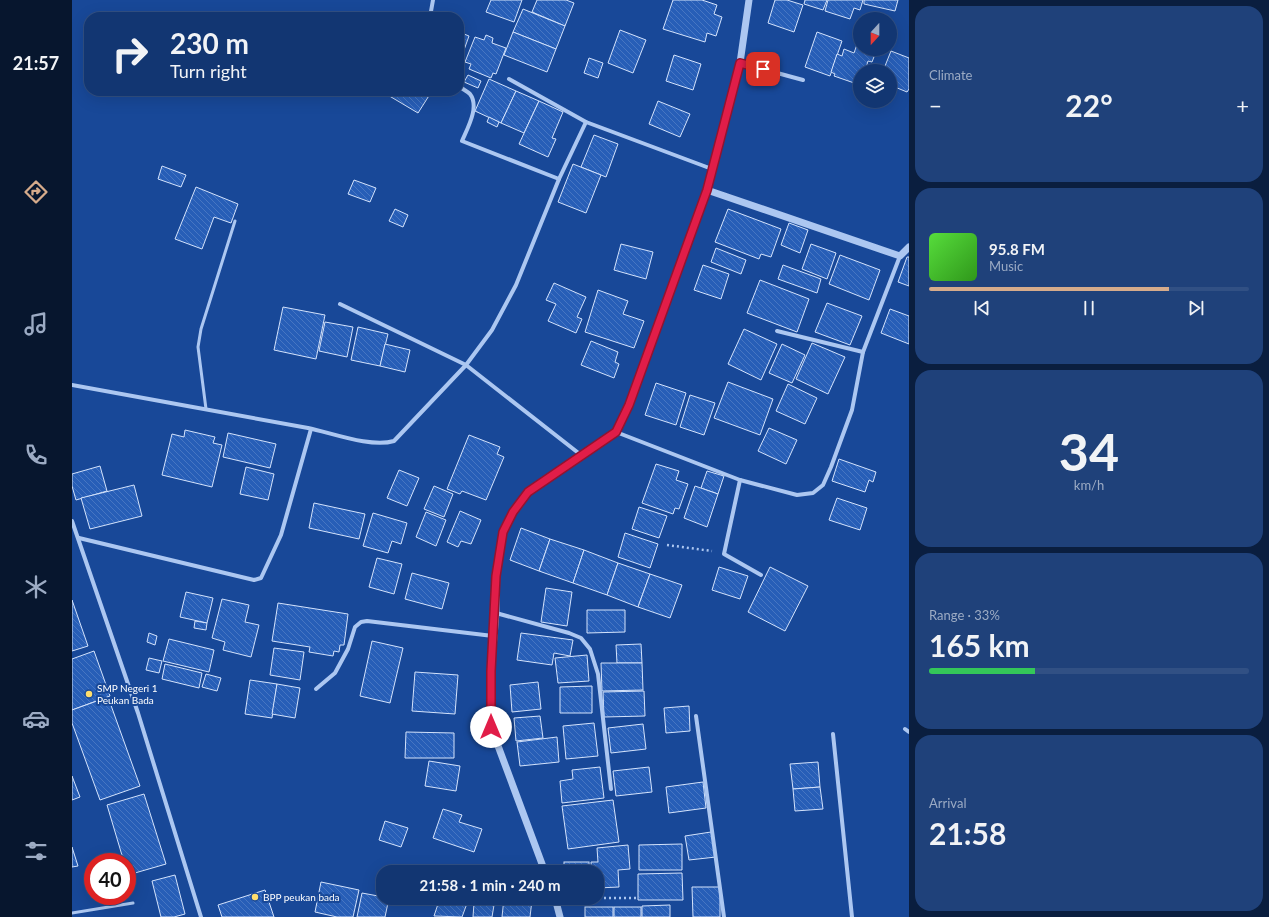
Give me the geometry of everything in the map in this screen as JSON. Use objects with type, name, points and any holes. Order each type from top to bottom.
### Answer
[{"type":"street","points":[[431,12],[433,0]]},
{"type":"street","points":[[542,865],[491,727],[493,636],[496,613],[496,576],[503,532],[513,512],[528,492],[616,432],[629,405],[707,190],[740,63],[749,0]]},
{"type":"street","points":[[740,63],[803,80]]},
{"type":"street","points":[[509,79],[586,122],[712,169]]},
{"type":"street","points":[[464,90],[470,94],[473,103],[472,116],[462,141],[559,179]]},
{"type":"street","points":[[72,384],[311,429],[368,442],[387,443],[394,441],[466,365],[492,330],[516,285],[559,179],[586,122]]},
{"type":"street","points":[[707,190],[900,256]]},
{"type":"street","points":[[616,432],[740,480],[797,496],[813,493],[823,485],[852,410],[863,352],[900,256],[909,247]]},
{"type":"street","points":[[340,304],[466,365],[581,455]]},
{"type":"street","points":[[777,331],[863,352]]},
{"type":"street","points":[[79,538],[254,580],[261,578],[281,535],[311,429]]},
{"type":"street","points":[[740,480],[724,554],[761,575]]},
{"type":"street","points":[[72,521],[138,713],[201,917]]},
{"type":"street","points":[[496,613],[569,633],[581,638],[590,649],[598,674],[611,788]]},
{"type":"street","points":[[316,689],[335,673],[348,649],[355,627],[361,622],[367,621],[493,636]]},
{"type":"street","points":[[696,716],[724,917]]},
{"type":"street","points":[[905,729],[909,732]]},
{"type":"street","points":[[833,734],[852,917]]},
{"type":"street","points":[[557,905],[560,917]]},
{"type":"lane","points":[[206,409],[198,347],[201,330],[235,221]]},
{"type":"lane","points":[[72,913],[121,905]]},
{"type":"path","points":[[667,545],[724,554]]},
{"type":"path","points":[[604,898],[636,898]]},
{"type":"building","points":[[491,0],[522,0],[514,22],[486,12]]},
{"type":"building","points":[[537,0],[566,0],[574,3],[565,26],[532,12]]},
{"type":"building","points":[[673,0],[702,0],[717,5],[714,14],[722,17],[716,36],[707,33],[705,42],[663,29]]},
{"type":"building","points":[[775,0],[787,0],[803,5],[794,32],[768,23]]},
{"type":"building","points":[[805,0],[827,0],[823,10],[804,4]]},
{"type":"building","points":[[828,0],[863,0],[860,10],[854,8],[850,19],[825,11]]},
{"type":"building","points":[[864,0],[898,0],[895,11],[864,4]]},
{"type":"building","points":[[523,9],[565,26],[556,49],[513,32]]},
{"type":"building","points":[[620,30],[646,40],[633,73],[608,63]]},
{"type":"building","points":[[513,32],[556,49],[547,72],[504,55]]},
{"type":"building","points":[[817,32],[842,41],[830,76],[805,67]]},
{"type":"building","points":[[464,34],[469,36],[464,50]]},
{"type":"building","points":[[486,35],[493,38],[492,43],[506,48],[496,74],[493,73],[491,78],[469,69],[471,64],[465,62],[475,37],[484,40]]},
{"type":"building","points":[[844,49],[853,53],[853,56],[874,56],[872,62],[868,61],[867,64],[853,64],[853,83],[834,76],[835,74],[831,72],[837,54],[842,56]]},
{"type":"building","points":[[897,53],[909,58],[909,89],[907,92],[897,88],[897,64],[886,64],[889,56],[897,56]]},
{"type":"building","points":[[674,55],[701,64],[693,90],[666,81]]},
{"type":"building","points":[[589,58],[603,63],[598,78],[584,73]]},
{"type":"building","points":[[468,75],[481,81],[478,88],[464,82]]},
{"type":"building","points":[[489,79],[516,91],[501,123],[475,111]]},
{"type":"building","points":[[516,91],[539,101],[524,133],[501,123]]},
{"type":"building","points":[[389,96],[429,96],[418,113]]},
{"type":"building","points":[[539,101],[563,112],[552,138],[556,139],[548,157],[519,144]]},
{"type":"building","points":[[658,101],[690,114],[680,137],[649,124]]},
{"type":"building","points":[[489,117],[499,122],[497,127],[487,122]]},
{"type":"building","points":[[594,135],[618,144],[606,177],[581,167]]},
{"type":"building","points":[[573,164],[601,175],[586,213],[558,202]]},
{"type":"building","points":[[162,166],[186,175],[181,187],[158,179]]},
{"type":"building","points":[[354,180],[376,188],[370,202],[348,194]]},
{"type":"building","points":[[196,187],[238,204],[231,223],[214,217],[202,249],[175,239]]},
{"type":"building","points":[[395,209],[408,215],[403,227],[389,221]]},
{"type":"building","points":[[728,209],[781,229],[771,257],[761,254],[759,259],[715,242]]},
{"type":"building","points":[[789,223],[808,230],[800,253],[781,245]]},
{"type":"building","points":[[621,244],[653,252],[646,279],[614,270]]},
{"type":"building","points":[[811,244],[836,253],[827,279],[802,269]]},
{"type":"building","points":[[716,248],[746,260],[741,274],[711,262]]},
{"type":"building","points":[[840,255],[880,270],[869,300],[829,284]]},
{"type":"building","points":[[907,257],[909,257],[909,286],[898,282]]},
{"type":"building","points":[[703,265],[729,274],[721,299],[694,290]]},
{"type":"building","points":[[783,265],[821,279],[817,293],[778,279]]},
{"type":"building","points":[[760,280],[809,299],[797,332],[747,313]]},
{"type":"building","points":[[554,283],[586,297],[577,317],[582,319],[576,333],[548,321],[556,304],[546,300]]},
{"type":"building","points":[[598,290],[628,301],[623,314],[644,321],[634,348],[585,332]]},
{"type":"building","points":[[827,303],[862,316],[850,345],[815,332]]},
{"type":"building","points":[[283,307],[325,315],[316,359],[274,350]]},
{"type":"building","points":[[890,309],[909,316],[909,344],[881,333]]},
{"type":"building","points":[[325,322],[353,327],[347,357],[319,351]]},
{"type":"building","points":[[358,327],[388,334],[380,366],[351,360]]},
{"type":"building","points":[[744,329],[777,344],[761,380],[728,364]]},
{"type":"building","points":[[591,341],[618,352],[615,362],[619,364],[614,378],[581,365]]},
{"type":"building","points":[[812,343],[845,357],[828,394],[796,379]]},
{"type":"building","points":[[385,344],[410,350],[405,372],[380,366]]},
{"type":"building","points":[[782,344],[805,355],[792,383],[769,373]]},
{"type":"building","points":[[728,382],[773,399],[760,435],[714,418]]},
{"type":"building","points":[[656,383],[686,393],[676,425],[645,415]]},
{"type":"building","points":[[788,384],[817,398],[805,424],[776,411]]},
{"type":"building","points":[[690,395],[715,403],[704,435],[680,427]]},
{"type":"building","points":[[769,428],[797,440],[786,464],[758,451]]},
{"type":"building","points":[[185,430],[215,437],[213,443],[222,445],[212,487],[162,475],[172,434],[184,437]]},
{"type":"building","points":[[228,433],[276,444],[270,468],[223,457]]},
{"type":"building","points":[[469,435],[500,447],[497,454],[504,457],[486,500],[462,491],[460,494],[447,489]]},
{"type":"building","points":[[839,459],[876,472],[873,482],[869,480],[865,492],[832,481]]},
{"type":"building","points":[[656,464],[679,471],[676,480],[688,484],[679,509],[675,508],[673,514],[642,503]]},
{"type":"building","points":[[100,466],[107,491],[76,500],[72,486],[72,474]]},
{"type":"building","points":[[246,467],[274,474],[268,500],[240,494]]},
{"type":"building","points":[[399,470],[419,478],[407,506],[387,498]]},
{"type":"building","points":[[707,471],[724,476],[718,494],[701,488]]},
{"type":"building","points":[[134,485],[142,516],[90,529],[81,498]]},
{"type":"building","points":[[434,486],[453,494],[444,517],[424,509]]},
{"type":"building","points":[[695,486],[718,494],[707,527],[684,518]]},
{"type":"building","points":[[837,498],[867,508],[860,530],[829,520]]},
{"type":"building","points":[[314,503],[365,514],[359,539],[309,528]]},
{"type":"building","points":[[639,507],[667,516],[659,538],[632,529]]},
{"type":"building","points":[[460,511],[481,520],[471,544],[461,541],[458,547],[447,542]]},
{"type":"building","points":[[426,512],[446,520],[436,546],[416,537]]},
{"type":"building","points":[[373,513],[407,523],[401,544],[392,541],[388,553],[363,546]]},
{"type":"building","points":[[521,528],[550,539],[539,571],[510,560]]},
{"type":"building","points":[[625,533],[658,544],[650,568],[618,557]]},
{"type":"building","points":[[550,539],[584,550],[573,583],[539,571]]},
{"type":"building","points":[[584,550],[618,563],[607,595],[573,583]]},
{"type":"building","points":[[377,558],[402,564],[394,594],[369,587]]},
{"type":"building","points":[[618,563],[650,574],[638,607],[607,595]]},
{"type":"building","points":[[719,567],[748,576],[740,599],[712,590]]},
{"type":"building","points":[[770,567],[808,586],[785,631],[748,612]]},
{"type":"building","points":[[412,573],[449,583],[442,609],[405,599]]},
{"type":"building","points":[[650,574],[682,585],[670,618],[638,607]]},
{"type":"building","points":[[546,588],[572,592],[567,626],[541,622]]},
{"type":"building","points":[[186,592],[213,598],[207,623],[180,617]]},
{"type":"building","points":[[222,599],[249,605],[245,622],[259,625],[251,657],[223,650],[225,642],[212,638]]},
{"type":"building","points":[[72,600],[88,646],[72,651]]},
{"type":"building","points":[[278,603],[348,614],[344,645],[340,645],[339,652],[334,651],[333,656],[309,652],[310,647],[272,641]]},
{"type":"building","points":[[587,610],[625,610],[625,632],[587,633]]},
{"type":"building","points":[[195,621],[207,623],[206,630],[194,628]]},
{"type":"building","points":[[149,633],[157,636],[155,645],[147,642]]},
{"type":"building","points":[[521,633],[573,640],[570,656],[554,653],[552,665],[517,660]]},
{"type":"building","points":[[169,639],[214,650],[209,672],[163,661]]},
{"type":"building","points":[[372,641],[403,648],[390,703],[360,696]]},
{"type":"building","points":[[641,644],[642,663],[617,663],[616,645]]},
{"type":"building","points":[[274,648],[304,652],[300,680],[270,675]]},
{"type":"building","points":[[94,651],[110,696],[72,710],[72,659]]},
{"type":"building","points":[[587,655],[589,681],[558,683],[555,658]]},
{"type":"building","points":[[149,658],[162,661],[159,673],[146,670]]},
{"type":"building","points":[[601,663],[642,663],[643,690],[602,691]]},
{"type":"building","points":[[165,664],[202,673],[199,688],[162,679]]},
{"type":"building","points":[[415,672],[458,675],[455,714],[412,711]]},
{"type":"building","points":[[206,674],[221,678],[217,691],[202,687]]},
{"type":"building","points":[[250,680],[277,684],[272,718],[245,714]]},
{"type":"building","points":[[538,682],[541,709],[512,712],[510,685]]},
{"type":"building","points":[[277,684],[300,688],[295,718],[272,714]]},
{"type":"building","points":[[592,686],[592,713],[560,713],[560,687]]},
{"type":"building","points":[[644,691],[645,716],[604,717],[603,692]]},
{"type":"building","points":[[108,697],[140,786],[100,800],[72,723],[72,710]]},
{"type":"building","points":[[689,706],[690,731],[666,733],[664,708]]},
{"type":"building","points":[[540,716],[543,738],[516,741],[514,718]]},
{"type":"building","points":[[594,723],[598,756],[566,759],[563,726]]},
{"type":"building","points":[[643,724],[646,749],[611,753],[608,728]]},
{"type":"building","points":[[406,732],[454,733],[454,758],[405,758]]},
{"type":"building","points":[[557,737],[559,762],[520,766],[517,742]]},
{"type":"building","points":[[429,761],[460,766],[456,791],[425,786]]},
{"type":"building","points":[[818,762],[820,787],[793,789],[790,764]]},
{"type":"building","points":[[600,767],[604,798],[562,803],[560,781],[573,779],[572,770]]},
{"type":"building","points":[[649,767],[652,792],[616,796],[613,771]]},
{"type":"building","points":[[72,776],[80,797],[72,800]]},
{"type":"building","points":[[703,782],[706,808],[669,813],[666,787]]},
{"type":"building","points":[[820,787],[823,809],[795,811],[793,789]]},
{"type":"building","points":[[144,794],[166,864],[136,873],[136,853],[121,853],[107,805]]},
{"type":"building","points":[[613,800],[619,842],[568,849],[562,806]]},
{"type":"building","points":[[443,809],[462,815],[459,822],[482,829],[474,852],[433,838]]},
{"type":"building","points":[[385,821],[408,828],[401,847],[379,840]]},
{"type":"building","points":[[711,832],[716,857],[689,860],[685,836]]},
{"type":"building","points":[[682,844],[682,870],[639,870],[639,845]]},
{"type":"building","points":[[628,845],[630,869],[618,870],[619,887],[604,888],[604,865],[591,865],[591,862],[598,862],[597,848]]},
{"type":"building","points":[[72,847],[78,866],[72,867]]},
{"type":"building","points":[[564,862],[589,862],[589,865],[564,865]]},
{"type":"building","points":[[682,873],[683,900],[638,900],[638,874]]},
{"type":"building","points":[[175,875],[185,914],[174,917],[161,917],[152,881]]},
{"type":"building","points":[[321,882],[359,890],[353,917],[337,917],[315,912]]},
{"type":"building","points":[[692,887],[720,887],[720,917],[693,917]]},
{"type":"building","name":"BPP peukan bada","points":[[265,890],[274,917],[222,917],[218,905]]},
{"type":"building","points":[[362,893],[376,896],[376,905],[388,905],[385,917],[357,917]]},
{"type":"building","points":[[438,905],[466,905],[462,917],[434,916]]},
{"type":"building","points":[[474,905],[494,905],[492,917],[473,917]]},
{"type":"building","points":[[503,905],[531,905],[530,917],[502,917]]},
{"type":"building","points":[[670,905],[670,917],[642,917],[642,906]]},
{"type":"building","points":[[585,907],[613,907],[613,917],[585,917]]},
{"type":"building","points":[[614,907],[641,907],[641,917],[614,917]]},
{"type":"place","name":"SMP Negeri 1 Peukan Bada","points":[[89,694]]},
{"type":"place","name":"BPP peukan bada","points":[[255,897]]},
{"type":"route","points":[[491,727],[491,671],[496,613],[496,576],[503,532],[513,512],[528,492],[616,432],[629,405],[707,190],[740,63],[763,69]]}]
